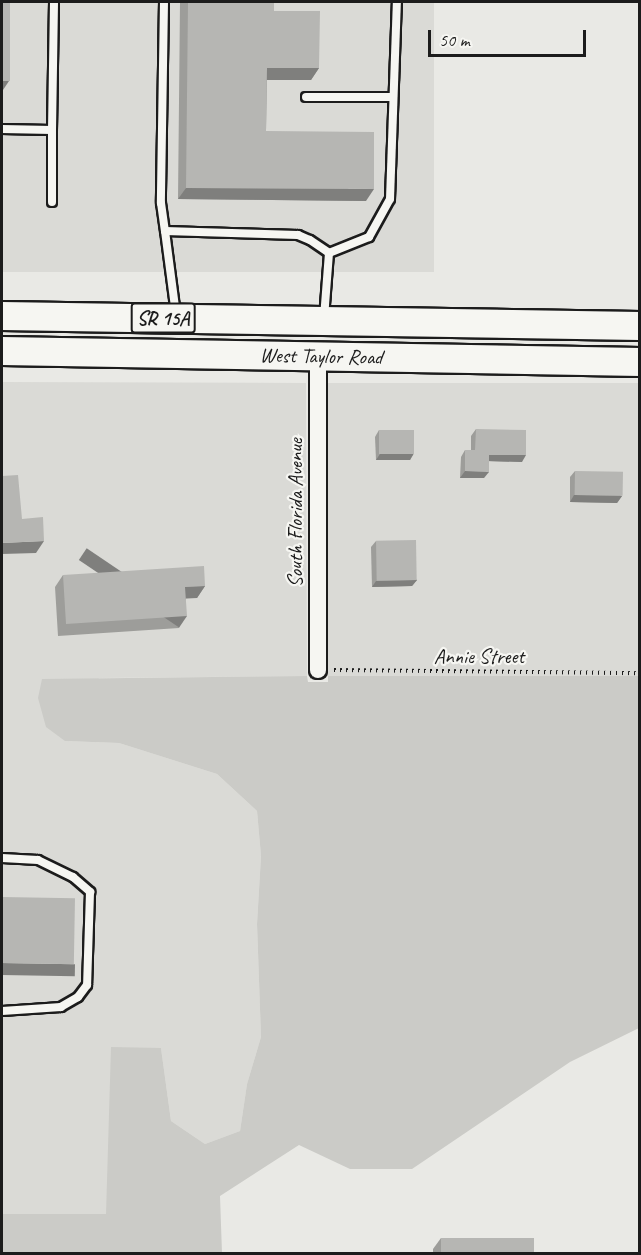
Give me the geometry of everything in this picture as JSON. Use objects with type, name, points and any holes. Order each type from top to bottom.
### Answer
[{"type":"highway","name":"West Taylor Road","points":[[2,316],[324,319],[639,326]]},
{"type":"highway","points":[[110,352],[136,338],[154,334],[302,335],[324,319]]},
{"type":"highway","points":[[318,356],[348,337],[540,340],[557,334],[570,324]]},
{"type":"highway","name":"West Taylor Road","points":[[2,351],[639,362]]},
{"type":"street","name":"South Florida Avenue","points":[[318,356],[318,670]]},
{"type":"lane","points":[[52,202],[54,2]]},
{"type":"lane","points":[[164,2],[161,203],[177,318]]},
{"type":"lane","points":[[329,253],[369,237],[390,199],[397,2]]},
{"type":"lane","points":[[306,97],[393,97]]},
{"type":"lane","points":[[2,129],[52,130]]},
{"type":"lane","points":[[165,231],[298,235],[329,253]]},
{"type":"lane","points":[[324,319],[329,253]]},
{"type":"lane","points":[[2,858],[38,860],[73,877],[90,892],[87,985],[78,997],[61,1007],[2,1011]]},
{"type":"path","name":"Annie Street","points":[[318,670],[639,673]]},
{"type":"shaded area","points":[[2,2],[434,2],[434,272],[2,272]]},
{"type":"shaded area","points":[[2,382],[306,383],[307,676],[99,678],[65,741],[119,743],[217,774],[257,811],[261,856],[257,924],[261,1037],[247,1084],[240,1131],[205,1144],[171,1121],[161,1048],[106,1214],[2,1214]]},
{"type":"shaded area","points":[[327,383],[639,383],[639,676],[327,676]]},
{"type":"shaded area","points":[[307,676],[308,682],[328,682],[328,676],[639,676],[639,1028],[570,1062],[412,1169],[350,1169],[299,1145],[220,1196],[222,1253],[2,1253],[2,1214],[106,1214],[111,1047],[161,1048],[171,1121],[205,1144],[240,1131],[247,1084],[261,1037],[257,924],[261,856],[257,811],[217,774],[119,743],[65,741],[46,727],[38,698],[42,679]]},
{"type":"building","points":[[2,2],[10,2],[10,81],[2,81]]},
{"type":"building","points":[[188,2],[274,2],[274,11],[320,11],[319,68],[267,68],[266,131],[374,132],[374,189],[186,188]]},
{"type":"building","points":[[476,429],[526,430],[526,455],[489,455],[489,472],[465,471],[465,450],[475,450]]},
{"type":"building","points":[[379,430],[414,430],[414,454],[379,454]]},
{"type":"building","points":[[575,471],[623,472],[623,496],[575,495]]},
{"type":"building","points":[[18,475],[22,519],[43,517],[44,541],[2,543],[2,476]]},
{"type":"building","points":[[416,540],[417,580],[377,581],[376,541]]},
{"type":"building","points":[[204,566],[205,586],[185,587],[187,616],[66,624],[63,575]]},
{"type":"building","points":[[2,897],[75,898],[74,964],[2,963]]},
{"type":"building","points":[[441,1238],[534,1238],[534,1254],[441,1254]]}]
